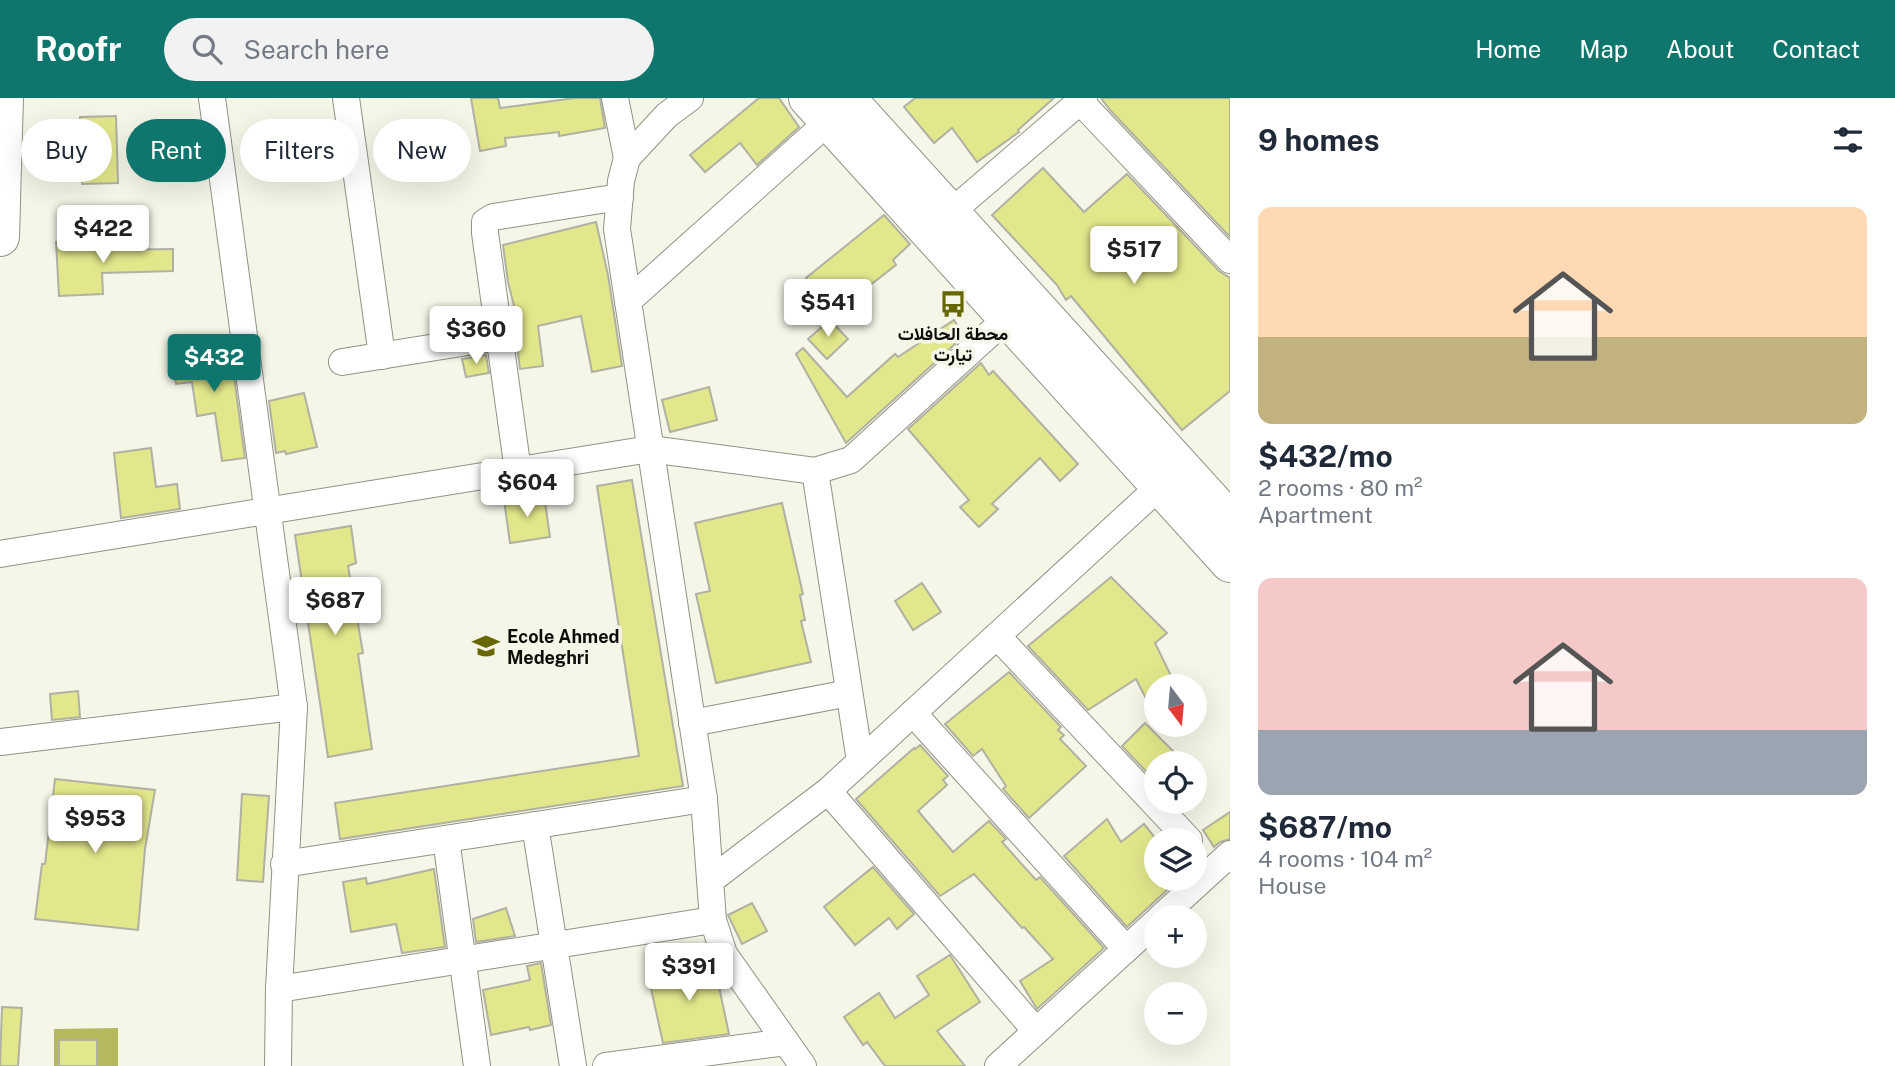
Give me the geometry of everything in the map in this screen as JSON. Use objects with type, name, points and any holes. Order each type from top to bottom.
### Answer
[{"type":"main road","points":[[0,237],[4,98]]},
{"type":"main road","points":[[828,106],[950,212],[1230,522]]},
{"type":"main road","points":[[828,106],[1007,318],[1230,564]]},
{"type":"street","points":[[212,98],[294,707],[284,863],[278,1066]]},
{"type":"street","points":[[346,98],[382,356]]},
{"type":"street","points":[[615,98],[627,158],[617,229],[704,799],[713,920],[724,954],[803,1066]]},
{"type":"street","points":[[627,158],[667,115],[690,98]]},
{"type":"street","points":[[950,212],[1081,99],[1230,260]]},
{"type":"street","points":[[628,302],[828,106]]},
{"type":"street","points":[[518,471],[485,222],[493,217],[620,197]]},
{"type":"street","points":[[0,554],[650,449],[815,471],[852,460],[1007,318]]},
{"type":"street","points":[[342,362],[499,337]]},
{"type":"street","points":[[815,471],[860,761]]},
{"type":"street","points":[[711,880],[828,791],[1160,486]]},
{"type":"street","points":[[997,636],[1177,828]]},
{"type":"street","points":[[692,723],[849,694]]},
{"type":"street","points":[[0,742],[294,707]]},
{"type":"street","points":[[913,713],[1126,949]]},
{"type":"street","points":[[828,791],[1036,1031]]},
{"type":"street","points":[[284,863],[704,799]]},
{"type":"street","points":[[535,825],[573,1066]]},
{"type":"street","points":[[446,839],[477,1066]]},
{"type":"street","points":[[1174,905],[1222,861]]},
{"type":"street","points":[[279,989],[713,920]]},
{"type":"street","points":[[998,1066],[1144,933]]},
{"type":"street","points":[[606,1066],[786,1042]]},
{"type":"shaded area","points":[[118,1028],[118,1066],[54,1066],[54,1029]]},
{"type":"building","points":[[471,98],[498,98],[500,108],[575,98],[600,98],[605,128],[559,136],[559,132],[505,138],[506,146],[480,151]]},
{"type":"building","points":[[759,98],[779,98],[799,127],[757,165],[740,143],[705,172],[690,155]]},
{"type":"building","points":[[915,98],[1054,98],[1018,130],[1019,132],[977,162],[952,128],[934,143],[904,107]]},
{"type":"building","points":[[1101,98],[1230,98],[1230,237],[1110,110]]},
{"type":"building","points":[[116,116],[118,183],[82,184],[112,182],[112,119],[80,117]]},
{"type":"building","points":[[1043,168],[1084,212],[1127,174],[1219,271],[1230,278],[1230,391],[1182,430],[1071,296],[1066,300],[1057,285],[992,215]]},
{"type":"building","points":[[884,215],[910,244],[893,260],[896,265],[833,314],[806,278]]},
{"type":"building","points":[[596,222],[608,275],[622,366],[592,372],[581,316],[538,326],[543,366],[520,369],[515,327],[519,326],[508,282],[503,245]]},
{"type":"building","points":[[81,240],[81,243],[101,242],[101,250],[173,249],[173,271],[102,273],[103,294],[59,296],[56,242]]},
{"type":"building","points":[[830,320],[848,339],[827,359],[808,339]]},
{"type":"building","points":[[954,320],[964,336],[846,443],[796,354],[803,348],[847,397],[895,354],[898,357]]},
{"type":"building","points":[[230,347],[245,458],[222,461],[215,413],[197,416],[192,382],[176,384],[172,356]]},
{"type":"building","points":[[486,355],[489,373],[466,377],[462,359]]},
{"type":"building","points":[[981,363],[989,375],[993,371],[1078,464],[1060,481],[1040,458],[992,504],[998,509],[979,527],[960,507],[969,500],[908,429]]},
{"type":"building","points":[[709,387],[717,420],[670,432],[662,400]]},
{"type":"building","points":[[304,393],[317,447],[286,454],[285,451],[276,453],[269,401]]},
{"type":"building","points":[[151,448],[156,487],[177,484],[180,509],[121,518],[114,453]]},
{"type":"building","points":[[632,480],[683,786],[340,839],[335,803],[639,756],[597,486]]},
{"type":"building","points":[[544,495],[550,537],[510,543],[504,500]]},
{"type":"building","points":[[782,503],[803,594],[800,595],[805,620],[801,621],[811,662],[716,683],[696,594],[710,591],[695,523]]},
{"type":"building","points":[[351,526],[356,563],[348,566],[363,653],[358,654],[372,749],[328,757],[295,535]]},
{"type":"building","points":[[1111,577],[1167,633],[1155,643],[1170,674],[1144,674],[1144,695],[1136,679],[1088,710],[1028,646]]},
{"type":"building","points":[[922,583],[941,612],[913,630],[895,601]]},
{"type":"building","points":[[1009,672],[1061,727],[1058,730],[1064,735],[1060,739],[1086,766],[1029,818],[1003,789],[1006,786],[982,749],[973,756],[945,724]]},
{"type":"building","points":[[78,691],[80,717],[52,720],[50,694]]},
{"type":"building","points":[[1144,724],[1144,737],[1159,737],[1173,751],[1144,751],[1144,769],[1122,746]]},
{"type":"building","points":[[920,745],[948,776],[943,780],[947,785],[918,811],[953,852],[989,821],[1006,839],[1002,842],[1036,880],[1040,877],[1104,948],[1037,1009],[1020,981],[1053,959],[974,874],[940,896],[856,799]]},
{"type":"building","points":[[55,779],[155,790],[145,849],[138,930],[35,919],[42,864],[45,864]]},
{"type":"building","points":[[242,794],[269,796],[263,882],[237,880]]},
{"type":"building","points":[[1230,812],[1230,839],[1214,847],[1207,836],[1206,828]]},
{"type":"building","points":[[1107,819],[1121,842],[1144,824],[1147,828],[1144,828],[1144,891],[1166,891],[1151,905],[1144,905],[1144,911],[1127,927],[1064,856]]},
{"type":"building","points":[[873,867],[914,914],[897,929],[889,918],[855,945],[824,907]]},
{"type":"building","points":[[434,869],[445,947],[402,953],[396,924],[351,932],[343,882],[366,878],[367,884]]},
{"type":"building","points":[[752,903],[767,931],[742,944],[728,915]]},
{"type":"building","points":[[506,908],[515,936],[476,942],[473,919]]},
{"type":"building","points":[[950,955],[980,1002],[937,1031],[965,1066],[885,1066],[867,1042],[863,1045],[844,1017],[879,993],[895,1018],[929,995],[917,976]]},
{"type":"building","points":[[710,961],[715,968],[729,1034],[663,1043],[648,975]]},
{"type":"building","points":[[541,963],[551,1025],[491,1035],[483,990],[530,980],[527,966]]},
{"type":"building","points":[[2,1007],[22,1008],[18,1066],[0,1066]]},
{"type":"building","points":[[59,1040],[97,1040],[97,1066],[59,1066]]},
{"type":"place","name":"محطة الحافلات تيارت","points":[[953,304]]},
{"type":"place","name":"Ecole Ahmed Medeghri","points":[[486,646]]}]
